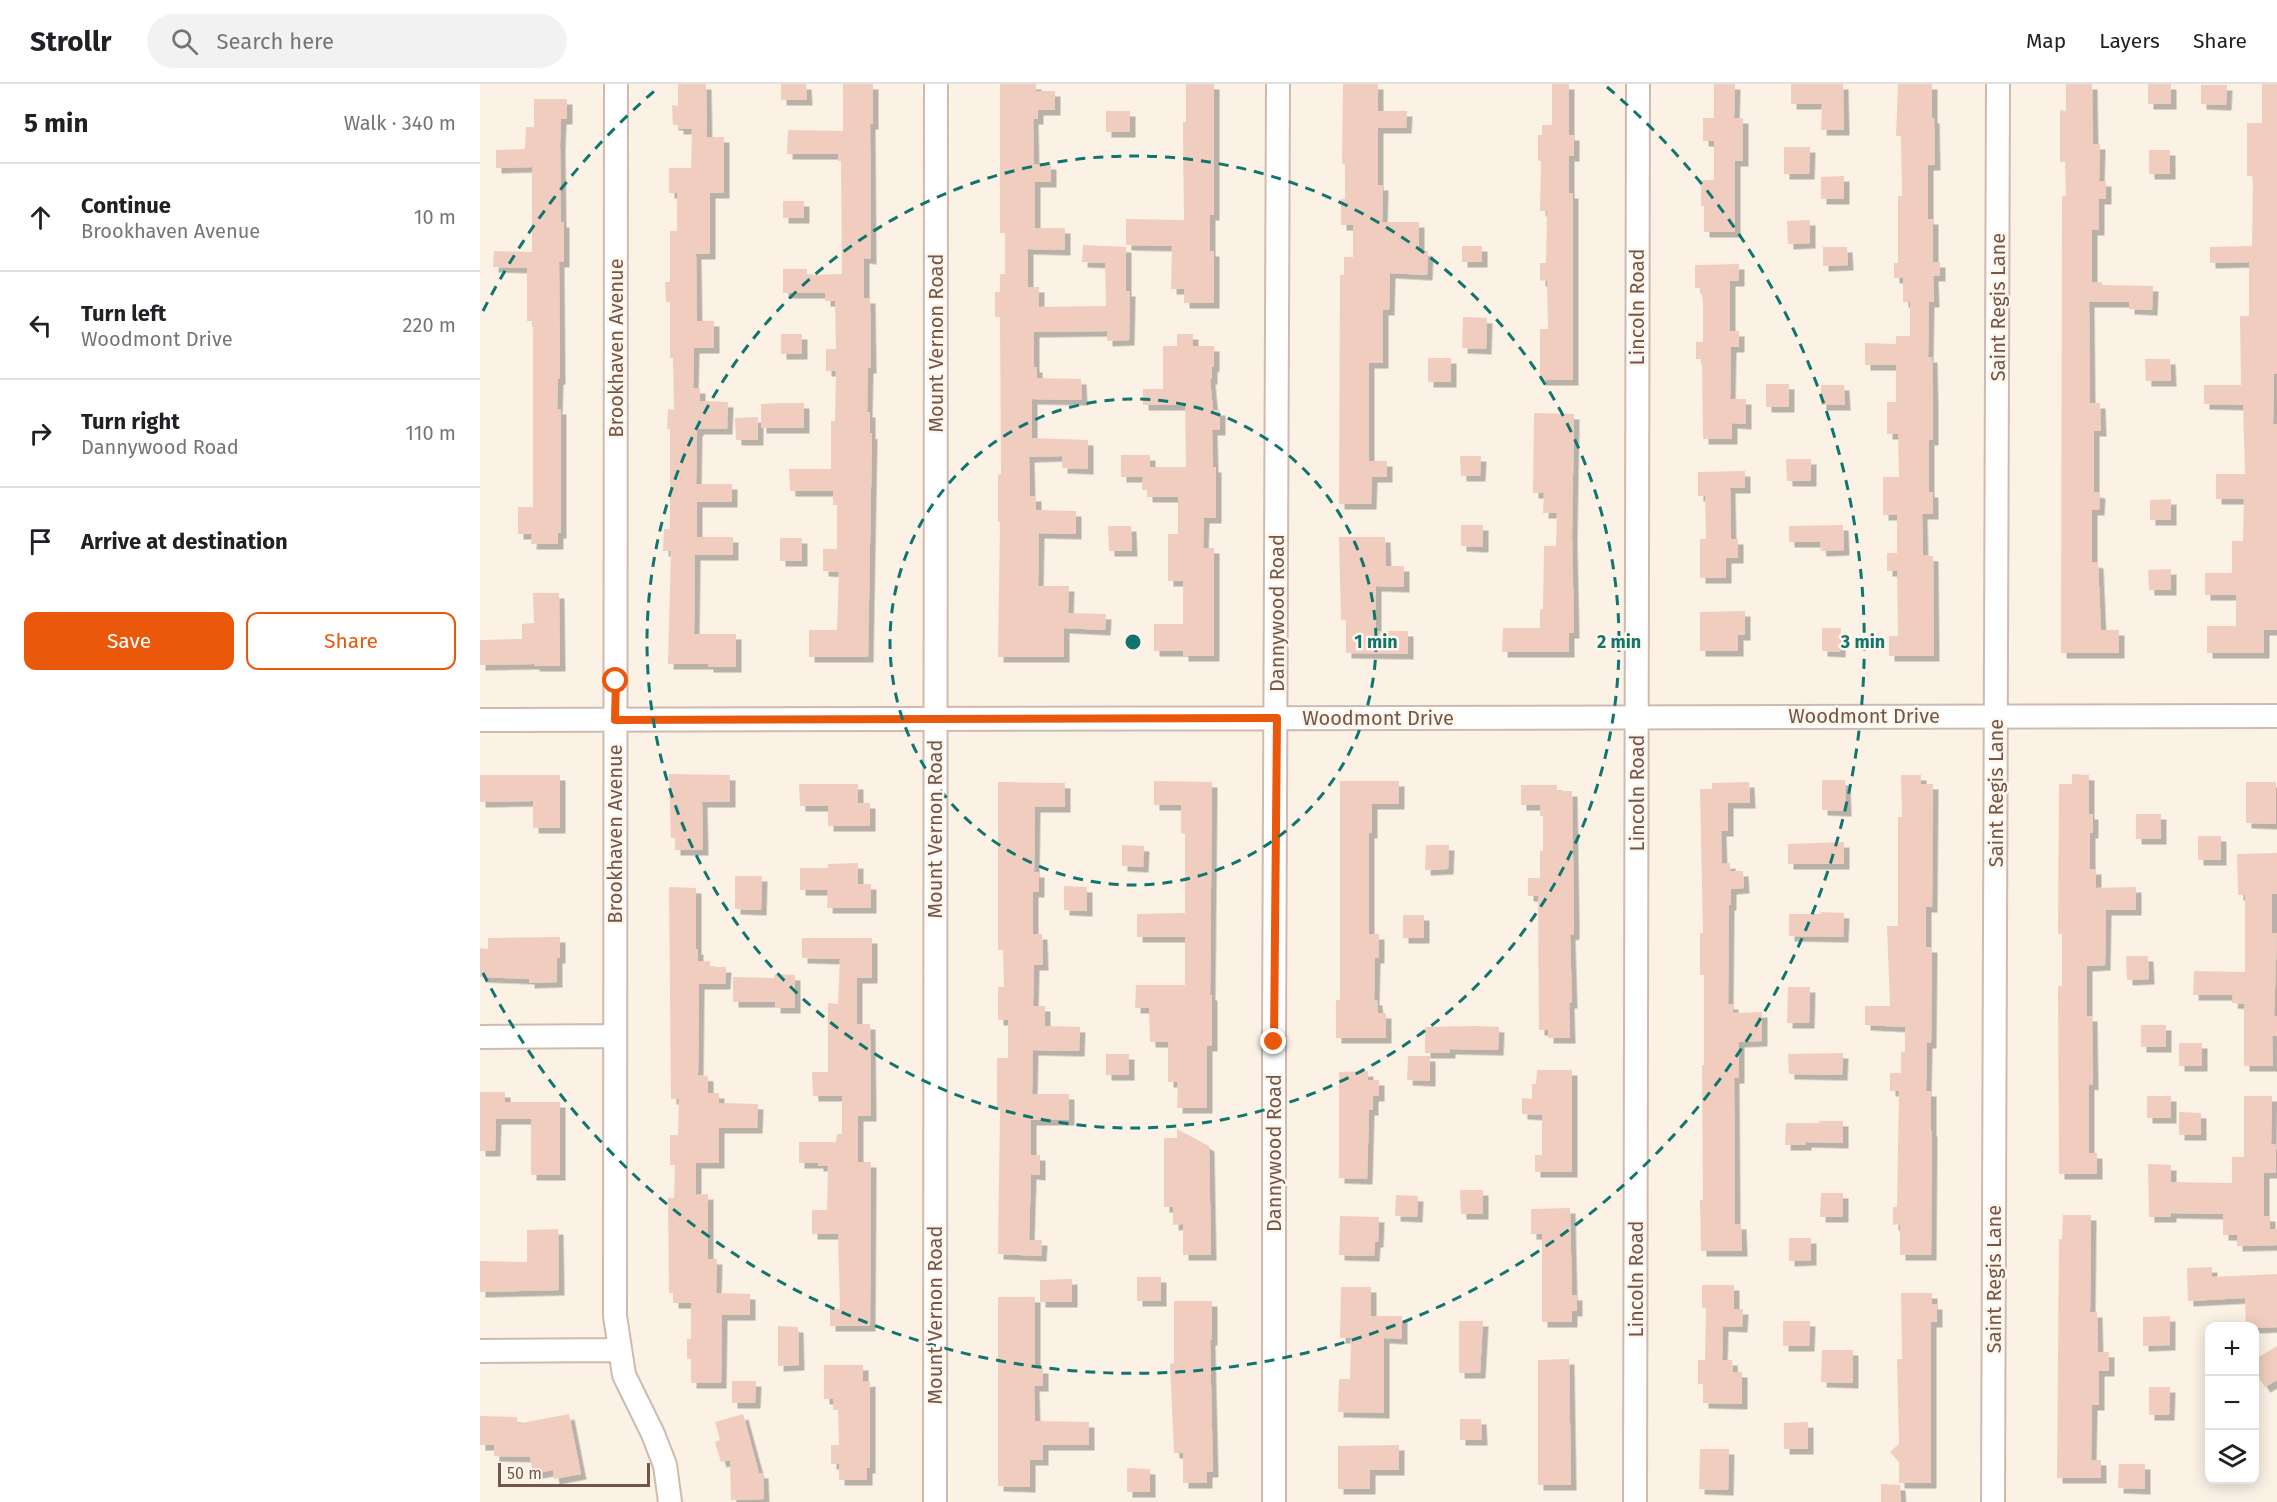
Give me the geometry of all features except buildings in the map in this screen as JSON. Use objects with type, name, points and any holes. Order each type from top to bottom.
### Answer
[{"type":"street","name":"Brookhaven Avenue","points":[[616,84],[615,1316],[624,1375],[653,1434],[665,1465],[670,1502]]},
{"type":"street","name":"Mount Vernon Road","points":[[935,1502],[936,84]]},
{"type":"street","name":"Dannywood Road","points":[[1274,1502],[1278,84]]},
{"type":"street","name":"Lincoln Road","points":[[1635,1502],[1638,84]]},
{"type":"street","name":"Saint Regis Lane","points":[[1993,1502],[1998,84]]},
{"type":"street","name":"Woodmont Drive","points":[[480,720],[2277,716]]},
{"type":"street","points":[[480,1037],[615,1036]]},
{"type":"street","points":[[480,1351],[620,1350]]},
{"type":"route","points":[[616,681],[615,720],[1277,718],[1274,1042]]}]
